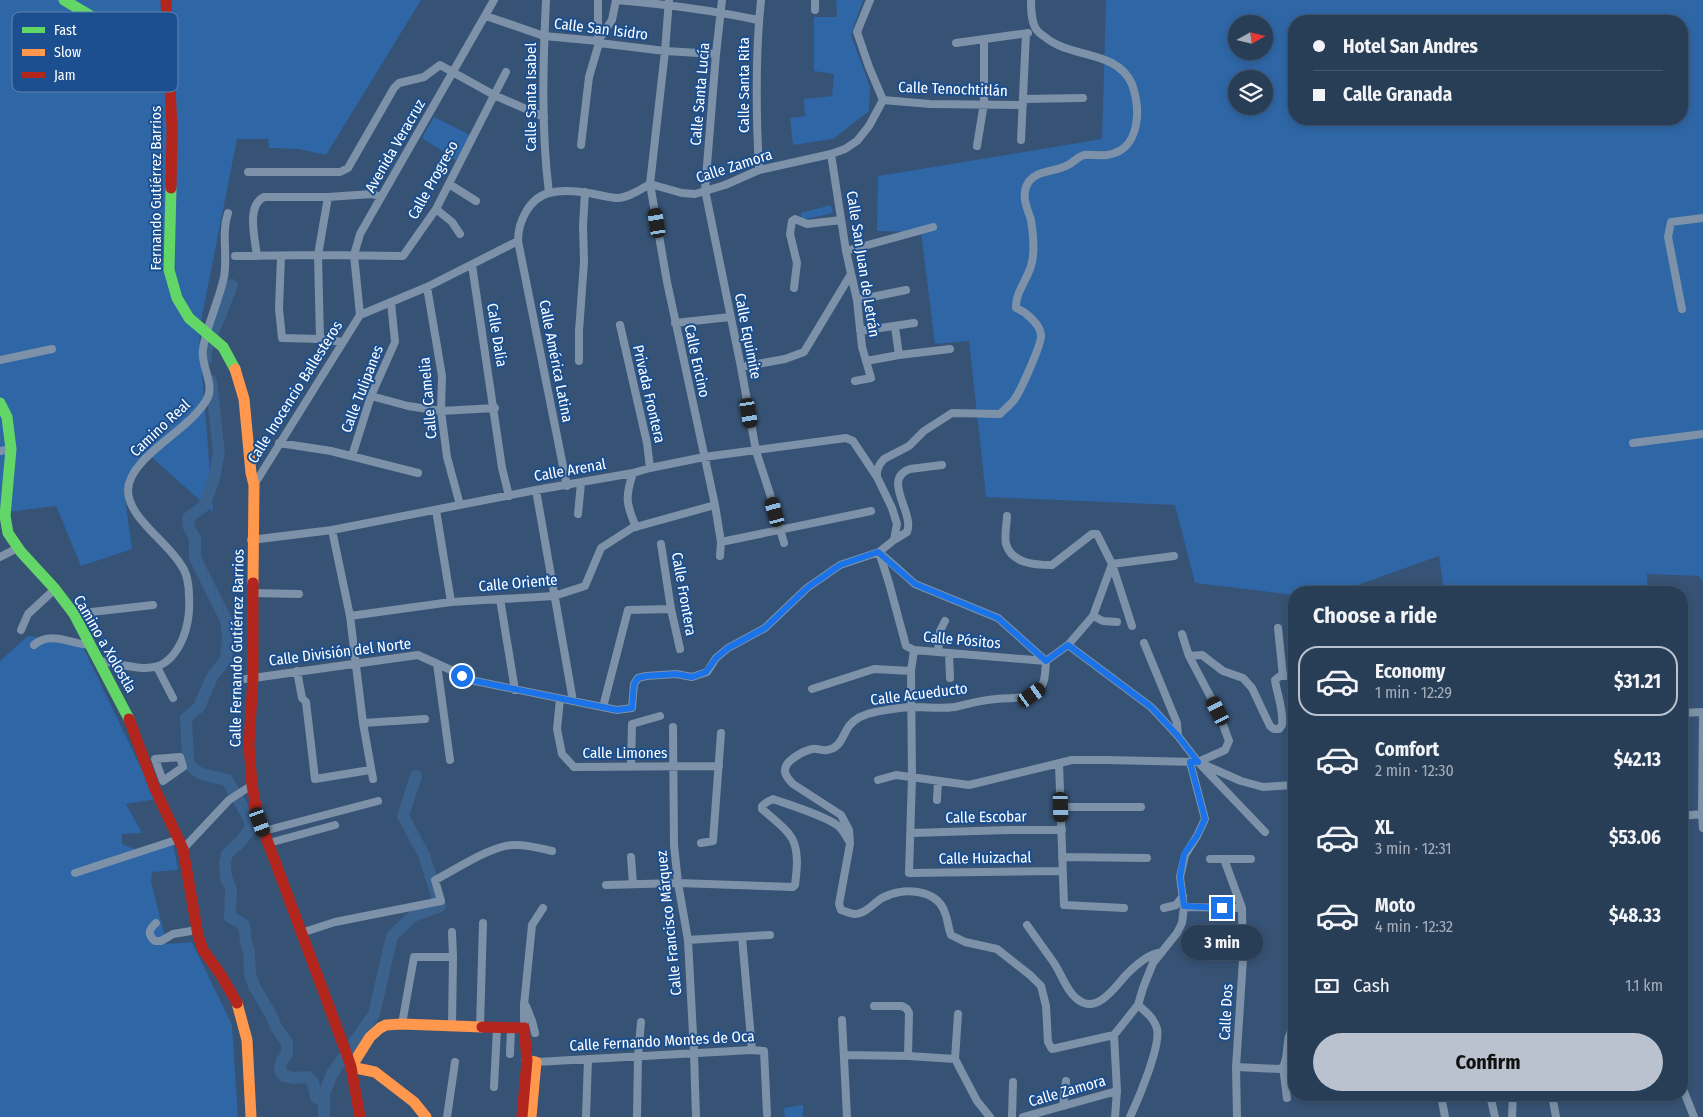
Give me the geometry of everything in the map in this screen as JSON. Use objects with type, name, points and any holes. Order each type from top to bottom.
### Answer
[{"type":"main road","points":[[64,0],[84,12]]},
{"type":"main road","name":"Fernando Gutiérrez Barrios","points":[[170,92],[172,129],[169,270],[177,298],[189,318],[212,337]]},
{"type":"main road","points":[[212,337],[223,347],[235,369],[244,400],[252,486]]},
{"type":"main road","name":"Camino a Xolostla","points":[[0,403],[7,417],[5,516],[8,534],[74,614],[100,661],[155,773],[181,844],[197,930],[203,950],[236,1004],[247,1040],[252,1117]]},
{"type":"main road","name":"Calle Fernando Gutiérrez Barrios","points":[[249,678],[252,486]]},
{"type":"main road","name":"Calle Fernando Gutiérrez Barrios","points":[[251,540],[253,593],[249,678],[243,745],[250,786],[257,812],[346,1051],[351,1067],[360,1117]]},
{"type":"main road","points":[[426,1117],[414,1102],[375,1072],[351,1067],[372,1034],[387,1025],[402,1024],[530,1030],[532,1061],[531,1117]]},
{"type":"main road","points":[[522,1117],[532,1061]]},
{"type":"street","name":"Avenida Veracruz","points":[[360,314],[354,255],[360,234],[494,0]]},
{"type":"street","name":"Calle Santa Isabel","points":[[546,0],[544,36],[544,153],[549,193]]},
{"type":"street","points":[[581,145],[589,77],[598,42],[598,0]]},
{"type":"street","points":[[598,42],[612,20],[616,0],[669,2],[758,20]]},
{"type":"street","name":"Calle Santa Lucía","points":[[706,190],[722,0]]},
{"type":"street","name":"Calle Santa Rita","points":[[759,170],[757,135],[758,20],[761,0]]},
{"type":"street","points":[[815,0],[815,10]]},
{"type":"street","points":[[870,0],[857,32],[868,67],[883,100]]},
{"type":"street","points":[[894,540],[897,531],[896,516],[876,477],[877,471],[884,460],[909,446],[924,431],[952,413],[1000,414],[1014,400],[1038,352],[1041,335],[1033,319],[1016,308],[1018,294],[1032,263],[1031,221],[1025,200],[1026,188],[1032,179],[1040,174],[1070,165],[1075,159],[1084,155],[1116,153],[1128,146],[1134,131],[1138,103],[1130,80],[1121,69],[1103,58],[1079,53],[1052,42],[1036,29],[1030,11],[1031,1]]},
{"type":"street","name":"Calle Encino","points":[[669,2],[666,51],[650,184],[675,323],[721,542],[720,556]]},
{"type":"street","name":"Calle San Isidro","points":[[486,16],[544,36],[666,51],[716,54]]},
{"type":"street","points":[[956,42],[1026,34],[1036,29]]},
{"type":"street","points":[[1022,140],[1026,34]]},
{"type":"street","points":[[977,146],[984,104],[984,39]]},
{"type":"street","points":[[248,172],[340,172],[348,168],[394,88],[399,83],[424,78],[440,64],[494,95],[544,117]]},
{"type":"street","name":"Calle Progreso","points":[[354,255],[403,256],[436,209],[506,72]]},
{"type":"street","name":"Calle Tenochtitlán","points":[[883,100],[930,104],[984,104],[1083,98]]},
{"type":"street","name":"Calle Zamora","points":[[650,184],[682,193],[695,194],[725,185],[759,170],[831,154],[845,149],[857,141],[869,126],[883,100]]},
{"type":"street","name":"Calle San Juan de Letrán","points":[[831,154],[846,251],[857,300],[862,347],[871,378],[855,381]]},
{"type":"street","points":[[449,184],[476,202]]},
{"type":"street","points":[[360,314],[427,287],[518,241],[518,230],[526,210],[539,198],[549,193],[586,192],[618,198],[632,194],[650,184]]},
{"type":"street","name":"Calle Equimite","points":[[706,190],[756,451],[784,543]]},
{"type":"street","points":[[579,361],[579,331],[584,262],[583,225],[586,192]]},
{"type":"street","points":[[257,256],[253,215],[254,206],[258,199],[264,197],[328,197],[372,194],[381,197]]},
{"type":"street","points":[[320,339],[318,255],[328,197]]},
{"type":"street","points":[[436,209],[452,222],[460,234]]},
{"type":"street","name":"Camino Real","points":[[157,667],[172,657],[186,631],[190,609],[188,584],[182,566],[130,505],[128,488],[133,474],[140,463],[202,409],[209,394],[202,351],[212,337],[224,276],[226,248],[224,224],[228,213]]},
{"type":"street","points":[[1682,309],[1668,237],[1671,222],[1703,218]]},
{"type":"street","points":[[794,288],[797,263],[790,234],[792,221],[795,219],[807,224],[841,220]]},
{"type":"street","points":[[846,251],[933,227]]},
{"type":"street","name":"Calle América Latina","points":[[518,241],[567,486]]},
{"type":"street","points":[[235,256],[354,255]]},
{"type":"street","points":[[281,256],[279,309],[282,338],[320,339],[342,342]]},
{"type":"street","name":"Calle Dalia","points":[[472,265],[495,408],[502,468],[508,496]]},
{"type":"street","points":[[741,367],[784,359],[804,352],[851,274]]},
{"type":"street","name":"Calle Camelia","points":[[427,287],[442,376],[441,411],[447,457],[460,505]]},
{"type":"street","points":[[857,300],[906,290]]},
{"type":"street","name":"Calle Tulipanes","points":[[352,456],[371,396],[395,342],[391,302]]},
{"type":"street","name":"Calle Inocencio Ballesteros","points":[[252,486],[360,314]]},
{"type":"street","points":[[675,323],[730,316]]},
{"type":"street","points":[[860,331],[914,323]]},
{"type":"street","name":"Privada Frontera","points":[[620,325],[650,468]]},
{"type":"street","points":[[895,327],[900,355]]},
{"type":"street","points":[[866,362],[900,355],[950,349]]},
{"type":"street","points":[[0,360],[52,350]]},
{"type":"street","points":[[371,396],[408,406],[441,411],[495,408]]},
{"type":"street","points":[[1632,443],[1703,434]]},
{"type":"street","name":"Calle Arenal","points":[[251,540],[332,530],[704,458],[850,438],[876,477]]},
{"type":"street","points":[[279,443],[352,456],[418,474]]},
{"type":"street","points":[[942,465],[905,470],[900,476],[898,487],[909,525],[907,532],[878,552],[915,584],[998,618],[1046,661],[1068,645],[1092,616],[1112,564]]},
{"type":"street","points":[[633,473],[628,489],[628,508],[636,527]]},
{"type":"street","points":[[578,514],[581,483]]},
{"type":"street","points":[[536,490],[573,702]]},
{"type":"street","name":"Calle Oriente","points":[[350,616],[451,602],[554,596],[585,586],[601,548],[636,527],[714,506]]},
{"type":"street","points":[[436,510],[451,602]]},
{"type":"street","points":[[721,542],[871,511]]},
{"type":"street","points":[[1007,516],[1006,545],[1013,555],[1029,564],[1052,566],[1092,534],[1097,534],[1112,564],[1132,626]]},
{"type":"street","points":[[332,530],[350,616],[363,724],[372,779]]},
{"type":"street","name":"Calle Frontera","points":[[661,544],[671,609],[680,650]]},
{"type":"street","points":[[0,557],[18,548]]},
{"type":"street","name":"Calle División del Norte","points":[[249,678],[355,662],[418,655],[475,681],[617,710],[632,708],[634,684],[638,678],[676,674],[692,677],[706,672],[716,658],[728,648],[765,628],[807,588],[840,565],[878,552]]},
{"type":"street","name":"Calle Pósitos","points":[[878,552],[889,583],[906,646],[914,650],[1046,661]]},
{"type":"street","points":[[1112,564],[1174,556]]},
{"type":"street","points":[[20,630],[28,614],[55,589]]},
{"type":"street","points":[[253,593],[299,594]]},
{"type":"street","points":[[500,599],[515,690]]},
{"type":"street","points":[[74,614],[153,605]]},
{"type":"street","points":[[603,707],[628,610],[671,609]]},
{"type":"street","points":[[1092,616],[1103,621],[1117,622]]},
{"type":"street","points":[[938,652],[940,632],[945,621]]},
{"type":"street","points":[[1278,628],[1283,676]]},
{"type":"street","points":[[1182,634],[1189,656],[1218,711],[1229,741],[1225,750],[1194,762]]},
{"type":"street","points":[[34,644],[47,638],[58,638],[91,645]]},
{"type":"street","points":[[1144,643],[1176,723],[1178,736]]},
{"type":"street","points":[[1068,645],[1151,707],[1178,736],[1194,762],[1265,832]]},
{"type":"street","points":[[911,833],[911,671],[914,650]]},
{"type":"street","points":[[950,653],[950,678]]},
{"type":"street","points":[[1189,656],[1202,655],[1223,671],[1243,678],[1252,688],[1270,726],[1274,729],[1278,729],[1282,725],[1283,716],[1276,680],[1277,677],[1288,676]]},
{"type":"street","points":[[100,661],[152,668],[157,667],[173,698]]},
{"type":"street","name":"Calle Acueducto","points":[[1046,661],[1045,681],[1041,688],[1032,695],[1020,698],[976,701],[954,706],[911,706],[872,712],[858,718],[849,726],[842,741],[836,748],[826,750],[814,748],[802,753],[789,762],[784,772],[793,784],[841,816],[849,830],[850,844],[839,904],[842,910],[853,914],[861,913],[884,897],[901,891],[918,891],[934,898],[945,912],[950,935],[965,942],[997,949],[1030,974],[1041,986],[1046,1006],[1048,1042],[1052,1049],[1114,1035]]},
{"type":"street","points":[[437,664],[450,760]]},
{"type":"street","points":[[812,689],[874,669],[911,671]]},
{"type":"street","points":[[297,671],[302,698],[306,702],[315,779],[370,770]]},
{"type":"street","name":"Calle Limones","points":[[560,699],[556,729],[562,754],[574,767],[719,766]]},
{"type":"street","points":[[1688,713],[1703,712],[1703,828]]},
{"type":"street","points":[[631,767],[632,724],[660,716]]},
{"type":"street","points":[[363,724],[425,719]]},
{"type":"street","name":"Calle Francisco Márquez","points":[[672,727],[674,845],[678,883],[688,940],[696,1117]]},
{"type":"street","points":[[701,843],[713,840],[721,733]]},
{"type":"street","points":[[878,780],[896,775],[969,785],[1072,760],[1194,762],[1240,781],[1263,787],[1288,785]]},
{"type":"street","points":[[1115,1117],[1118,1091],[1114,1035],[1138,1005],[1153,964],[1177,933],[1182,923],[1184,906],[1180,877],[1184,854],[1197,836],[1205,819],[1194,762]]},
{"type":"street","points":[[1059,763],[1064,905],[1124,908]]},
{"type":"street","points":[[937,800],[938,781]]},
{"type":"street","points":[[75,873],[181,844],[229,800],[250,786]]},
{"type":"street","points":[[606,885],[678,883],[790,888],[794,886],[797,868],[794,842],[790,834],[762,808],[773,799],[836,824],[850,844]]},
{"type":"street","points":[[264,831],[378,801]]},
{"type":"street","points":[[1061,807],[1141,806]]},
{"type":"street","points":[[1688,815],[1702,814]]},
{"type":"street","points":[[269,844],[335,825]]},
{"type":"street","name":"Calle Escobar","points":[[911,833],[1062,830]]},
{"type":"street","name":"Calle Huizachal","points":[[911,833],[909,873],[1062,871]]},
{"type":"street","points":[[301,933],[335,922],[441,901],[435,880],[498,847],[525,845],[552,851]]},
{"type":"street","points":[[631,857],[633,884]]},
{"type":"street","points":[[1062,857],[1147,858]]},
{"type":"street","points":[[1210,859],[1251,859]]},
{"type":"street","name":"Calle Dos","points":[[1224,859],[1242,908],[1243,959],[1236,1067],[1238,1117]]},
{"type":"street","points":[[1164,908],[1176,905],[1183,896]]},
{"type":"street","points":[[1184,906],[1242,908]]},
{"type":"street","points":[[530,1030],[524,1004],[532,925],[544,908]]},
{"type":"street","points":[[156,923],[151,927],[149,933],[155,942],[161,941],[173,934],[197,930]]},
{"type":"street","points":[[480,1027],[483,924]]},
{"type":"street","points":[[1027,925],[1055,965],[1068,989],[1080,1002],[1089,1004],[1106,997],[1148,956],[1162,952]]},
{"type":"street","points":[[452,932],[452,1026]]},
{"type":"street","points":[[688,940],[770,935]]},
{"type":"street","points":[[742,937],[752,1050]]},
{"type":"street","points":[[402,1024],[414,957],[453,957]]},
{"type":"street","points":[[524,1004],[530,1015],[530,1030]]},
{"type":"street","points":[[1130,1117],[1138,1101],[1157,1042],[1157,1028],[1148,1014],[1138,1005]]},
{"type":"street","points":[[874,1006],[902,1006],[907,1009],[909,1013],[908,1056]]},
{"type":"street","points":[[958,1014],[955,1060],[977,1101],[990,1117]]},
{"type":"street","points":[[842,1020],[847,1117]]},
{"type":"street","points":[[638,1117],[638,1056],[641,1022]]},
{"type":"street","points":[[494,1087],[497,1028]]},
{"type":"street","points":[[510,1054],[511,1028]]},
{"type":"street","points":[[1287,1098],[1283,1067],[1286,1062],[1288,1041]]},
{"type":"street","name":"Calle Fernando Montes de Oca","points":[[532,1061],[752,1050],[764,1051],[766,1114]]},
{"type":"street","points":[[844,1055],[908,1056],[955,1060]]},
{"type":"street","points":[[586,1117],[588,1059]]},
{"type":"street","points":[[447,1117],[455,1062]]},
{"type":"street","points":[[1236,1067],[1280,1069],[1283,1067]]},
{"type":"street","points":[[1063,1106],[1066,1081]]},
{"type":"street","points":[[1012,1082],[1012,1117]]},
{"type":"street","name":"Calle Zamora","points":[[1023,1117],[1118,1091]]},
{"type":"street","points":[[1442,1101],[1445,1117]]},
{"type":"street","points":[[1491,1101],[1494,1117]]},
{"type":"street","points":[[1512,1117],[1513,1101]]},
{"type":"street","points":[[1553,1101],[1556,1117]]},
{"type":"street","points":[[1688,1101],[1694,1117]]},
{"type":"shaded area","points":[[0,0],[421,0],[326,155],[298,149],[269,148],[268,139],[237,139],[199,331],[213,512],[148,454],[124,491],[132,549],[81,566],[56,506],[0,513]]},
{"type":"shaded area","points":[[836,0],[863,0],[851,35],[870,87],[869,111],[833,139],[793,145],[790,118],[805,116],[804,99],[832,96],[834,74],[814,71],[814,17],[837,17]]},
{"type":"shaded area","points":[[1106,0],[1703,0],[1703,582],[1699,576],[1647,574],[1647,586],[1443,586],[1439,556],[1355,586],[1288,586],[1288,594],[1195,583],[1175,505],[986,497],[969,341],[935,344],[921,232],[877,231],[878,176],[1102,139]]},
{"type":"shaded area","points":[[434,117],[470,135],[456,160],[422,138]]},
{"type":"shaded area","points":[[831,205],[833,213],[802,220],[801,213]]},
{"type":"shaded area","points":[[28,636],[81,643],[156,799],[126,804],[142,833],[122,834],[122,844],[139,851],[173,843],[178,870],[152,872],[151,882],[167,944],[192,942],[232,1025],[238,1117],[0,1117],[0,661]]},
{"type":"shaded area","points":[[803,1105],[803,1117],[785,1117],[784,1108]]},
{"type":"waterway","points":[[206,359],[205,353],[232,285]]},
{"type":"waterway","points":[[211,381],[219,452],[214,479],[204,506],[188,518],[189,528],[195,538],[195,558],[226,620],[228,637],[226,659],[212,677],[199,707],[186,718],[188,760],[190,765],[198,772],[227,780],[250,820],[251,828],[227,854],[225,863],[226,878],[231,889],[230,917],[244,925],[249,951],[250,974],[254,986],[276,1027],[287,1043],[287,1054],[281,1062],[280,1071],[284,1076],[294,1078],[308,1077],[313,1082],[316,1097],[324,1102]]},
{"type":"waterway","points":[[324,1117],[324,1094],[332,1074],[374,1014],[392,936],[413,916],[440,906],[424,855],[403,816],[416,776]]},
{"type":"traffic: fast","points":[[64,0],[84,12]]},
{"type":"traffic: fast","points":[[171,188],[169,270],[177,298],[189,318],[223,347],[235,369]]},
{"type":"traffic: fast","points":[[0,403],[7,417],[11,449],[5,516],[8,533],[21,552],[55,589],[74,614],[129,719]]},
{"type":"traffic: slow","points":[[235,369],[244,399],[251,473],[254,485],[253,583]]},
{"type":"traffic: slow","points":[[237,1003],[247,1040],[251,1117]]},
{"type":"traffic: slow","points":[[426,1117],[414,1102],[375,1072],[351,1067],[370,1037],[386,1025],[482,1027]]},
{"type":"traffic: slow","points":[[527,1060],[536,1062],[531,1117]]},
{"type":"traffic: jam","points":[[166,0],[167,12]]},
{"type":"traffic: jam","points":[[170,92],[171,188]]},
{"type":"traffic: jam","points":[[253,583],[253,677],[249,745],[252,785],[257,812]]},
{"type":"traffic: jam","points":[[129,719],[155,789],[183,849],[198,935],[203,950],[221,975],[237,1003]]},
{"type":"traffic: jam","points":[[254,805],[347,1055],[360,1117]]},
{"type":"traffic: jam","points":[[482,1027],[524,1028],[527,1060],[522,1117]]},
{"type":"route","points":[[462,676],[475,681],[617,710],[632,708],[634,684],[638,678],[676,674],[692,677],[706,672],[716,658],[728,648],[765,628],[807,588],[840,565],[878,552],[915,584],[998,618],[1046,661],[1068,645],[1151,707],[1178,736],[1198,762],[1190,762],[1205,819],[1197,836],[1184,854],[1180,877],[1184,906],[1222,908]]}]
